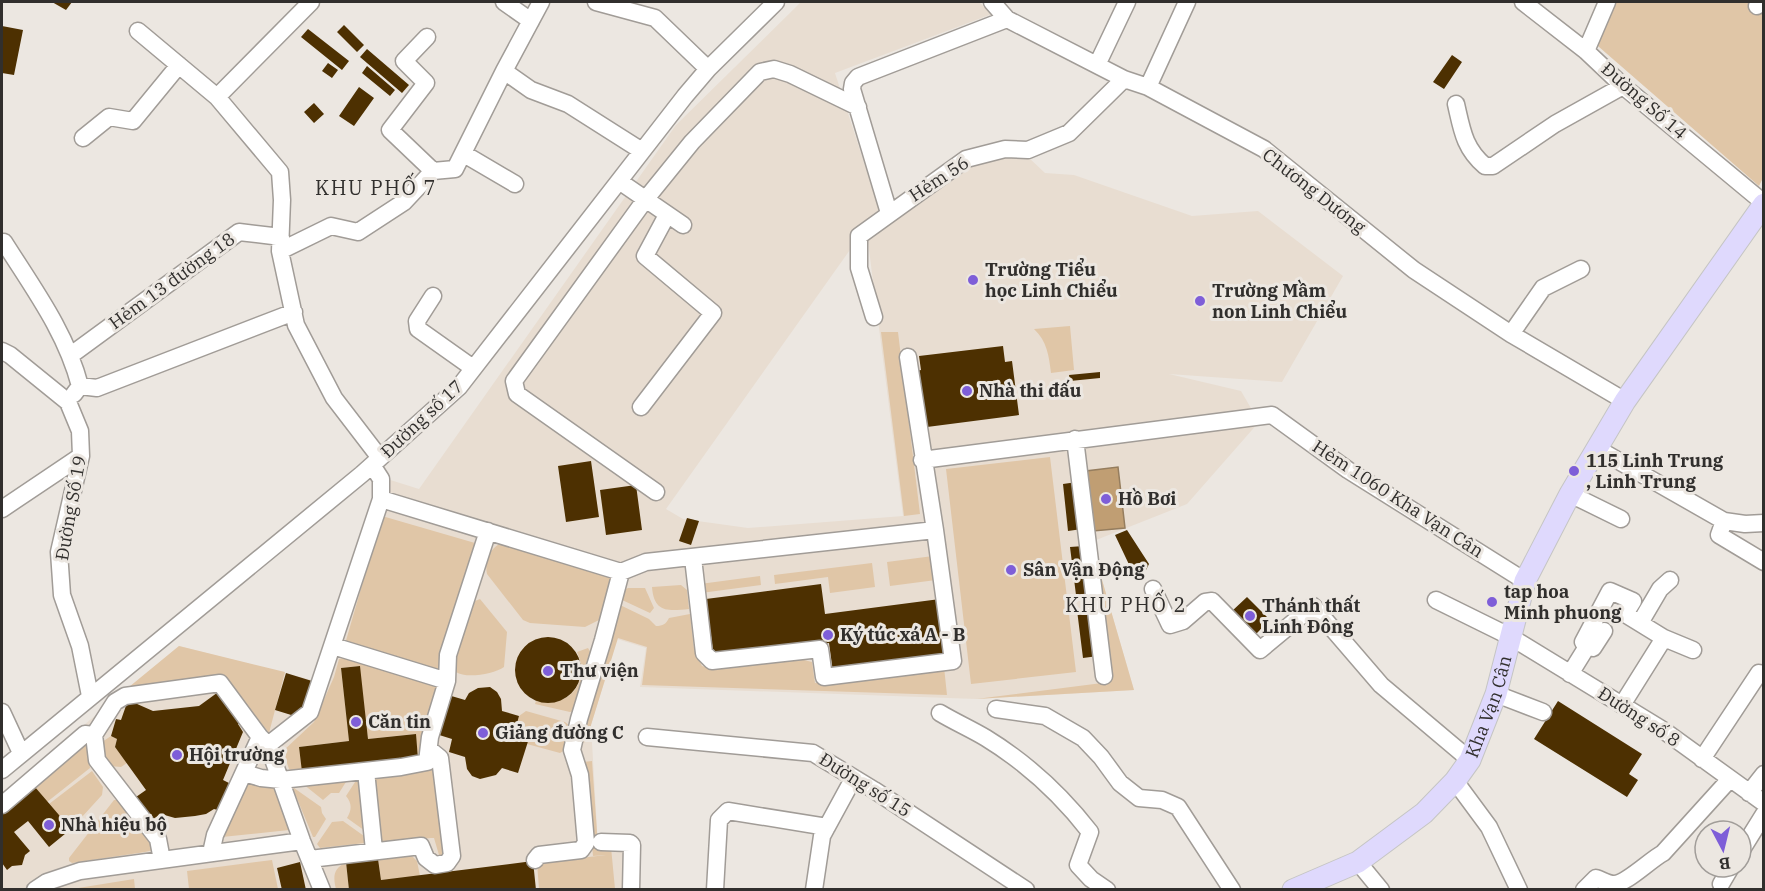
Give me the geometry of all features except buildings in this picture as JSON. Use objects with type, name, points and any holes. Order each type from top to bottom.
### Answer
[{"type":"main road","points":[[1625,401],[1764,203]]},
{"type":"main road","name":"Kha Vạn Cân","points":[[1296,889],[1358,862],[1424,813],[1455,781],[1470,760],[1496,694],[1509,636],[1525,581],[1570,494],[1625,401]]},
{"type":"street","points":[[217,97],[311,2]]},
{"type":"street","points":[[504,2],[531,21]]},
{"type":"street","points":[[281,244],[331,226],[358,232],[405,202],[433,171],[455,169],[541,2]]},
{"type":"street","points":[[597,2],[655,18],[708,69]]},
{"type":"street","name":"Đường số 17","points":[[2,770],[376,461],[459,387],[708,69],[776,2]]},
{"type":"street","points":[[1096,65],[1127,2]]},
{"type":"street","points":[[1148,87],[1187,2]]},
{"type":"street","name":"Đường Số 14","points":[[1523,2],[1586,51],[1623,86],[1764,203]]},
{"type":"street","points":[[1586,51],[1607,2]]},
{"type":"street","points":[[889,213],[852,89],[853,83],[858,77],[999,7]]},
{"type":"street","name":"Chương Dương","points":[[999,7],[1096,65],[1124,79],[1148,87],[1264,149],[1413,270],[1511,334],[1625,401]]},
{"type":"street","points":[[138,31],[217,97],[280,172],[281,244],[296,325],[334,398],[376,461],[381,479],[381,499],[310,712],[264,741],[244,773],[215,836],[211,853]]},
{"type":"street","points":[[427,37],[404,61],[426,83],[390,130],[433,171]]},
{"type":"street","points":[[83,138],[109,117],[133,121],[179,65]]},
{"type":"street","points":[[656,492],[516,394],[514,381],[645,200],[692,142],[760,72],[774,69],[790,74],[858,107]]},
{"type":"street","points":[[504,71],[531,90],[568,104],[642,151]]},
{"type":"street","name":"Hẻm 56","points":[[874,317],[859,268],[859,236],[966,159],[1005,149],[1028,150],[1069,133],[1124,79]]},
{"type":"street","points":[[1456,104],[1464,137],[1472,155],[1485,166],[1493,166],[1555,124],[1623,86]]},
{"type":"street","points":[[464,154],[515,184]]},
{"type":"street","points":[[619,181],[684,225]]},
{"type":"street","points":[[641,407],[713,313],[645,256],[667,215]]},
{"type":"street","name":"Hẻm 13 đường 18","points":[[71,355],[239,232],[281,244]]},
{"type":"street","points":[[4,242],[54,321],[71,355],[80,386]]},
{"type":"street","points":[[1511,334],[1543,288],[1581,270]]},
{"type":"street","points":[[433,296],[417,321],[418,329],[473,368]]},
{"type":"street","points":[[80,386],[97,388],[294,312]]},
{"type":"street","name":"Đường Số 19","points":[[2,351],[68,402],[80,431],[81,456],[60,552],[62,595],[80,646],[90,696]]},
{"type":"street","points":[[693,558],[704,653],[712,661],[820,649],[824,677],[953,661],[908,357]]},
{"type":"street","points":[[68,402],[80,386]]},
{"type":"street","name":"Hẻm 1060 Kha Vạn Cân","points":[[1075,439],[1272,415],[1348,470],[1525,581]]},
{"type":"street","points":[[922,459],[1075,439],[1104,676]]},
{"type":"street","points":[[1596,448],[1724,521],[1745,524],[1764,523]]},
{"type":"street","points":[[2,509],[81,456]]},
{"type":"street","points":[[1570,494],[1621,519]]},
{"type":"street","points":[[381,499],[621,572],[646,562],[935,530]]},
{"type":"street","points":[[1724,521],[1719,535],[1764,562]]},
{"type":"street","points":[[244,773],[281,780],[427,762],[447,681],[448,655],[488,531]]},
{"type":"street","points":[[535,860],[539,855],[581,850],[586,843],[580,775],[572,750],[621,572]]},
{"type":"street","points":[[1640,623],[1660,589],[1670,580]]},
{"type":"street","points":[[1154,589],[1170,625],[1183,621],[1204,602],[1212,601],[1260,650],[1314,606],[1381,685],[1470,760]]},
{"type":"street","points":[[1570,674],[1582,640],[1610,591],[1633,601],[1625,614],[1664,638],[1693,650]]},
{"type":"street","name":"Đường số 8","points":[[1436,600],[1509,636],[1663,730],[1764,803]]},
{"type":"street","points":[[1582,640],[1593,648],[1604,631]]},
{"type":"street","points":[[1622,705],[1664,638]]},
{"type":"street","points":[[333,646],[447,681]]},
{"type":"street","points":[[1702,759],[1759,673],[1764,674]]},
{"type":"street","points":[[162,860],[158,839],[97,760],[94,735],[115,702],[125,696],[220,683],[264,741],[322,890]]},
{"type":"street","points":[[1496,694],[1544,712]]},
{"type":"street","points":[[996,709],[1045,716],[1083,738],[1101,757],[1120,783],[1139,798],[1162,800],[1178,807],[1232,890]]},
{"type":"street","points":[[2,712],[21,753]]},
{"type":"street","points":[[940,713],[986,738],[1014,758],[1076,814],[1089,832],[1078,865],[1091,879],[1107,890]]},
{"type":"street","points":[[2,805],[85,734],[94,735]]},
{"type":"street","name":"Đường số 15","points":[[647,737],[813,753],[1026,890]]},
{"type":"street","points":[[310,859],[421,846],[426,858],[435,865],[447,863],[452,856],[440,758],[429,749]]},
{"type":"street","points":[[366,771],[374,850]]},
{"type":"street","points":[[1749,793],[1764,774]]},
{"type":"street","points":[[814,890],[822,836],[853,778]]},
{"type":"street","points":[[1584,890],[1596,878],[1611,884],[1623,883],[1651,860],[1664,853],[1730,779]]},
{"type":"street","points":[[1455,781],[1489,827],[1518,889]]},
{"type":"street","points":[[715,890],[719,820],[728,811],[827,827]]},
{"type":"street","points":[[1753,832],[1764,814]]},
{"type":"street","points":[[35,890],[47,882],[80,872],[302,841]]},
{"type":"street","points":[[602,842],[632,845],[631,890]]},
{"type":"street","points":[[1358,862],[1381,890]]},
{"type":"street","points":[[1721,885],[1724,879]]},
{"type":"shaded area","points":[[801,2],[979,2],[992,14],[835,73],[879,209],[666,509],[683,519],[748,528],[903,516],[867,234],[969,162],[1008,152],[1027,156],[1045,173],[1074,175],[1192,216],[1258,211],[1343,276],[1282,382],[1169,374],[1241,391],[1259,422],[1187,504],[1091,542],[1134,690],[976,699],[640,687],[646,648],[617,639],[591,725],[598,846],[630,846],[628,889],[2,890],[2,793],[179,646],[312,680],[379,480],[384,478],[419,489],[676,125]]},
{"type":"shaded area","points":[[1607,2],[1763,2],[1764,176],[1759,186],[1591,40]]},
{"type":"shaded area","points":[[1070,326],[1074,370],[1051,373],[1045,344],[1034,329]]},
{"type":"shaded area","points":[[881,332],[898,332],[920,514],[904,516]]},
{"type":"shaded area","name":"Sân Vận Động","points":[[1050,457],[1076,672],[971,684],[946,469]]},
{"type":"shaded area","name":"Hồ Bơi","points":[[1118,467],[1125,528],[1093,531],[1086,471]]},
{"type":"shaded area","points":[[382,516],[475,543],[438,671],[345,644]]},
{"type":"shaded area","points":[[1091,542],[1134,690],[976,699],[1110,682]]},
{"type":"shaded area","points":[[505,543],[606,572],[613,581],[603,618],[585,627],[530,623],[523,620],[487,574],[487,564],[492,550]]},
{"type":"shaded area","points":[[933,556],[936,580],[890,586],[887,562]]},
{"type":"shaded area","points":[[872,563],[875,587],[830,593],[828,577],[775,584],[774,575]]},
{"type":"shaded area","points":[[760,576],[761,585],[701,593],[700,584]]},
{"type":"shaded area","points":[[681,585],[687,590],[689,609],[669,610],[659,606],[653,595],[652,587]]},
{"type":"shaded area","points":[[645,588],[654,608],[650,613],[620,599],[624,590]]},
{"type":"shaded area","points":[[480,599],[507,632],[504,667],[480,675],[461,674],[456,672],[456,659],[475,601]]},
{"type":"shaded area","points":[[618,604],[649,619],[656,626],[661,626],[669,618],[690,614],[694,649],[702,666],[714,669],[800,659],[812,662],[815,683],[944,667],[947,695],[642,685],[647,647],[618,638],[591,725],[590,741],[581,743],[583,762],[592,761],[598,846],[611,847],[615,889],[539,889],[537,863],[606,855],[593,856],[585,770],[578,753]]},
{"type":"shaded area","points":[[179,646],[285,672],[269,733],[223,674],[129,687]]},
{"type":"shaded area","points":[[588,648],[591,653],[574,711],[535,704],[536,701],[558,701],[574,691],[581,674],[581,663],[577,652]]},
{"type":"shaded area","points":[[348,657],[430,679],[438,687],[439,696],[418,755],[415,734],[368,739],[359,666],[341,668],[349,741],[299,747],[302,772],[295,772],[289,769],[283,751],[314,722],[334,677],[339,659]]},
{"type":"shaded area","points":[[526,711],[565,722],[570,726],[565,750],[560,753],[527,744],[531,732],[516,727],[519,716]]},
{"type":"shaded area","points":[[111,736],[117,739],[115,747],[127,763],[121,767],[109,766],[104,758],[102,742]]},
{"type":"shaded area","points":[[87,742],[90,768],[47,802],[35,787]]},
{"type":"shaded area","points":[[434,770],[444,856],[439,855],[434,838],[380,844],[372,778]]},
{"type":"shaded area","points":[[92,771],[103,787],[102,795],[71,829],[49,804]]},
{"type":"shaded area","points":[[351,774],[339,793],[331,793],[323,800],[298,780]]},
{"type":"shaded area","points":[[248,779],[275,788],[289,830],[222,837]]},
{"type":"shaded area","points":[[357,779],[360,779],[368,833],[347,818],[351,807],[346,796]]},
{"type":"shaded area","points":[[294,788],[321,807],[326,819],[315,837],[313,837]]},
{"type":"shaded area","points":[[114,800],[118,800],[153,843],[153,850],[72,863],[69,861],[69,858]]},
{"type":"shaded area","points":[[343,821],[364,836],[365,843],[320,848],[317,844],[332,822]]},
{"type":"shaded area","points":[[411,855],[417,861],[420,876],[381,880],[378,859]]},
{"type":"shaded area","points":[[272,860],[278,889],[189,889],[187,871]]},
{"type":"shaded area","points":[[346,862],[349,889],[336,889],[335,874]]},
{"type":"shaded area","points":[[134,879],[135,889],[72,889]]},
{"type":"place","name":"Trường Tiểu học Linh Chiểu","points":[[973,280]]},
{"type":"place","name":"Trường Mầm non Linh Chiểu","points":[[1200,301]]},
{"type":"place","name":"Nhà thi đấu","points":[[967,391]]},
{"type":"place","name":"115 Linh Trung , Linh Trung","points":[[1574,471]]},
{"type":"place","name":"Hồ Bơi","points":[[1106,499]]},
{"type":"place","name":"Sân Vận Động","points":[[1011,570]]},
{"type":"place","name":"tap hoa Minh phuong","points":[[1492,602]]},
{"type":"place","name":"Thánh thất Linh Đông","points":[[1250,616]]},
{"type":"place","name":"Ký túc xá A - B","points":[[828,635]]},
{"type":"place","name":"Thư viện","points":[[548,671]]},
{"type":"place","name":"Căn tin","points":[[356,722]]},
{"type":"place","name":"Giảng đường C","points":[[483,733]]},
{"type":"place","name":"Hội trường","points":[[177,755]]},
{"type":"place","name":"Nhà hiệu bộ","points":[[49,825]]},
{"type":"district","name":"KHU PHỐ 7","points":[[376,188]]},
{"type":"district","name":"KHU PHỐ 2","points":[[1126,605]]}]
